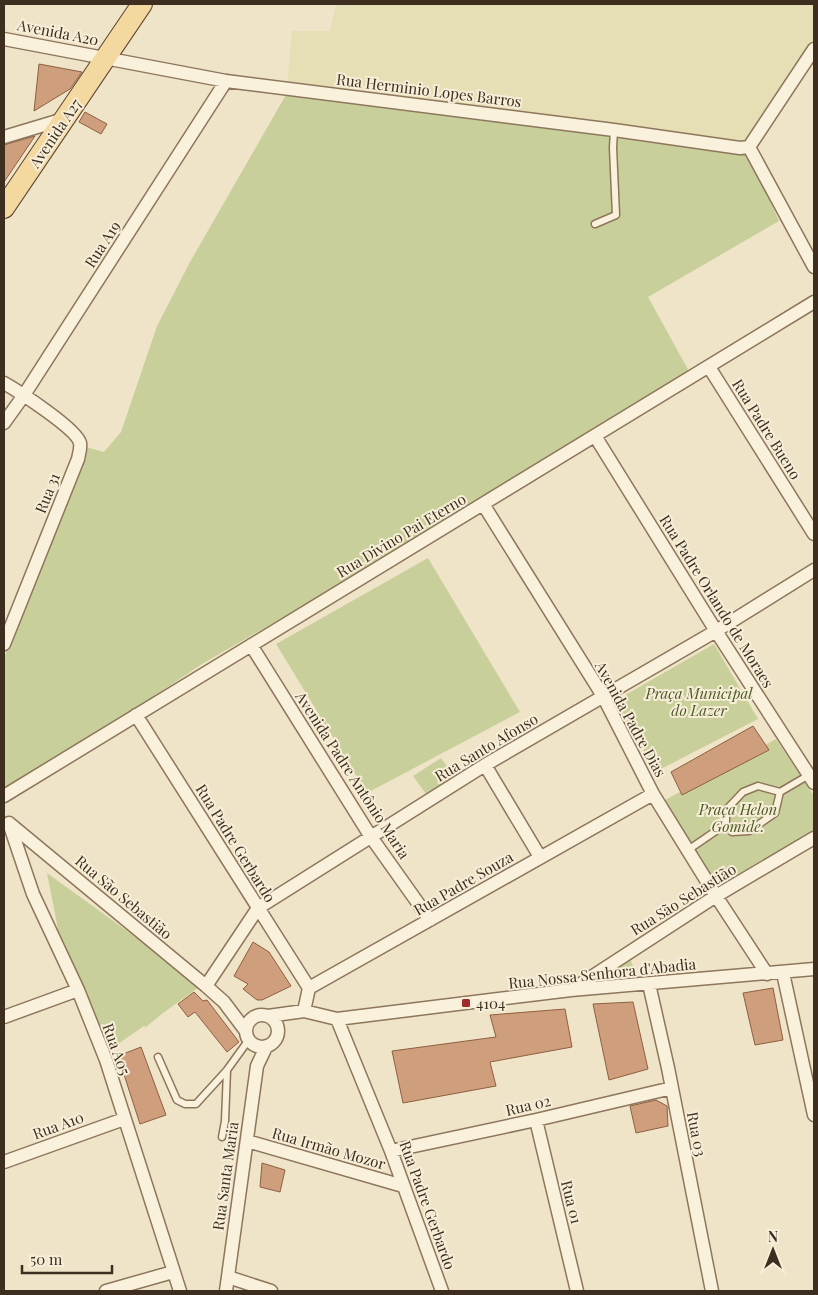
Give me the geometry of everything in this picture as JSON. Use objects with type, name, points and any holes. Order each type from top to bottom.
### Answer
[{"type":"main road","name":"Avenida A27","points":[[4,208],[142,4]]},
{"type":"street","name":"Avenida A20","points":[[4,38],[107,58]]},
{"type":"street","points":[[814,49],[749,147],[814,267]]},
{"type":"street","name":"Rua Herminio Lopes Barros","points":[[107,58],[226,81],[614,130],[740,148],[749,147]]},
{"type":"street","name":"Rua A19","points":[[4,423],[24,395],[226,81]]},
{"type":"street","points":[[4,137],[64,119]]},
{"type":"street","name":"Rua Divino Pai Eterno","points":[[4,796],[814,302]]},
{"type":"street","name":"Rua Padre Bueno","points":[[709,367],[814,534]]},
{"type":"street","name":"Rua 31","points":[[4,383],[24,395],[76,437],[80,444],[80,451],[4,644]]},
{"type":"street","name":"Rua Padre Orlando de Moraes","points":[[594,436],[716,631],[812,779]]},
{"type":"street","name":"Avenida Padre Dias","points":[[484,504],[603,696],[654,794],[716,896],[767,974]]},
{"type":"street","name":"Rua Santo Afonso","points":[[206,986],[258,908],[485,765],[716,631],[814,570]]},
{"type":"street","name":"Avenida Padre Antônio Maria","points":[[251,645],[371,837],[430,920]]},
{"type":"street","name":"Rua Padre Gerbardo","points":[[136,715],[308,988]]},
{"type":"street","points":[[485,765],[540,857]]},
{"type":"street","name":"Rua Padre Souza","points":[[308,988],[654,794]]},
{"type":"street","name":"Rua São Sebastião","points":[[6,820],[224,1002],[249,1038]]},
{"type":"street","name":"Rua A05","points":[[6,820],[33,894],[78,990],[106,1060],[180,1291]]},
{"type":"street","name":"Rua São Sebastião","points":[[571,990],[716,896],[814,838]]},
{"type":"street","name":"Rua Nossa Senhora d'Abadia","points":[[268,1016],[304,1011],[337,1020],[571,990],[814,969]]},
{"type":"street","points":[[783,972],[814,1115]]},
{"type":"street","name":"Rua 03","points":[[649,984],[672,1088],[712,1291]]},
{"type":"street","points":[[278,1028],[304,1011],[308,988]]},
{"type":"street","points":[[4,1017],[78,990]]},
{"type":"street","name":"Rua São Sebastião","points":[[224,1002],[253,1017]]},
{"type":"street","points":[[257,1015],[268,1016],[273,1019],[278,1028],[276,1040],[266,1047],[260,1047],[249,1038],[246,1024],[257,1015]]},
{"type":"street","name":"Rua Padre Gerbardo","points":[[337,1020],[391,1151],[442,1291]]},
{"type":"street","name":"Rua Santa Maria","points":[[249,1038],[257,1066]]},
{"type":"street","name":"Rua Santa Maria","points":[[226,1291],[257,1066],[266,1047]]},
{"type":"street","name":"Rua 02","points":[[391,1151],[672,1088]]},
{"type":"street","name":"Rua A10","points":[[4,1162],[124,1119]]},
{"type":"street","name":"Rua 01","points":[[536,1120],[577,1291]]},
{"type":"street","name":"Rua Irmão Mozor","points":[[247,1140],[403,1186]]},
{"type":"street","points":[[106,1291],[173,1272]]},
{"type":"street","points":[[228,1277],[271,1291]]},
{"type":"lane","points":[[595,224],[616,215],[614,130]]},
{"type":"lane","points":[[780,792],[775,813],[749,831],[732,832],[726,824],[726,810],[743,792],[758,786],[780,792],[812,779]]},
{"type":"lane","points":[[688,850],[726,824]]},
{"type":"lane","points":[[158,1057],[177,1100],[185,1104],[196,1104],[227,1070],[249,1038]]},
{"type":"lane","points":[[222,1137],[225,1122],[227,1070]]},
{"type":"shaded area","points":[[336,4],[814,4],[814,42],[748,142],[740,143],[287,86],[292,31],[330,31]]},
{"type":"green space","points":[[287,93],[738,152],[748,151],[779,221],[648,297],[690,373],[482,502],[202,664],[135,709],[4,790],[4,658],[86,447],[104,452],[121,432],[157,326],[190,262]]},
{"type":"green space","points":[[428,558],[520,712],[367,793],[276,644]]},
{"type":"green space","name":"Praça Municipal do Lazer","points":[[714,644],[758,719],[655,772],[615,701]]},
{"type":"green space","name":"Praça Helon Gomide.","points":[[776,739],[814,796],[814,832],[717,889],[665,800]]},
{"type":"green space","points":[[441,758],[454,776],[426,794],[413,776]]},
{"type":"green space","points":[[47,873],[202,985],[146,1027],[144,1026],[108,1051],[62,950]]},
{"type":"green space","points":[[629,957],[641,983],[599,987],[594,980]]},
{"type":"building","points":[[39,64],[82,72],[70,89],[34,111]]},
{"type":"building","points":[[85,112],[107,124],[101,134],[79,122]]},
{"type":"building","points":[[35,136],[4,182],[4,145]]},
{"type":"building","points":[[753,726],[769,750],[682,795],[671,772]]},
{"type":"building","points":[[253,942],[269,952],[291,986],[262,1000],[257,1000],[243,989],[248,984],[234,976]]},
{"type":"building","points":[[773,988],[783,1040],[755,1045],[743,993]]},
{"type":"building","points":[[194,992],[203,1001],[207,1000],[239,1042],[227,1052],[195,1012],[188,1017],[178,1004]]},
{"type":"building","points":[[633,1002],[648,1069],[609,1080],[593,1004]]},
{"type":"building","points":[[565,1009],[572,1047],[490,1062],[496,1086],[403,1103],[392,1051],[496,1037],[490,1015]]},
{"type":"building","points":[[141,1047],[166,1115],[140,1124],[118,1056]]},
{"type":"building","points":[[656,1100],[667,1106],[668,1126],[636,1133],[630,1106]]},
{"type":"building","points":[[262,1163],[285,1170],[280,1192],[260,1187]]},
{"type":"place","name":"4104","points":[[466,1003]]}]
